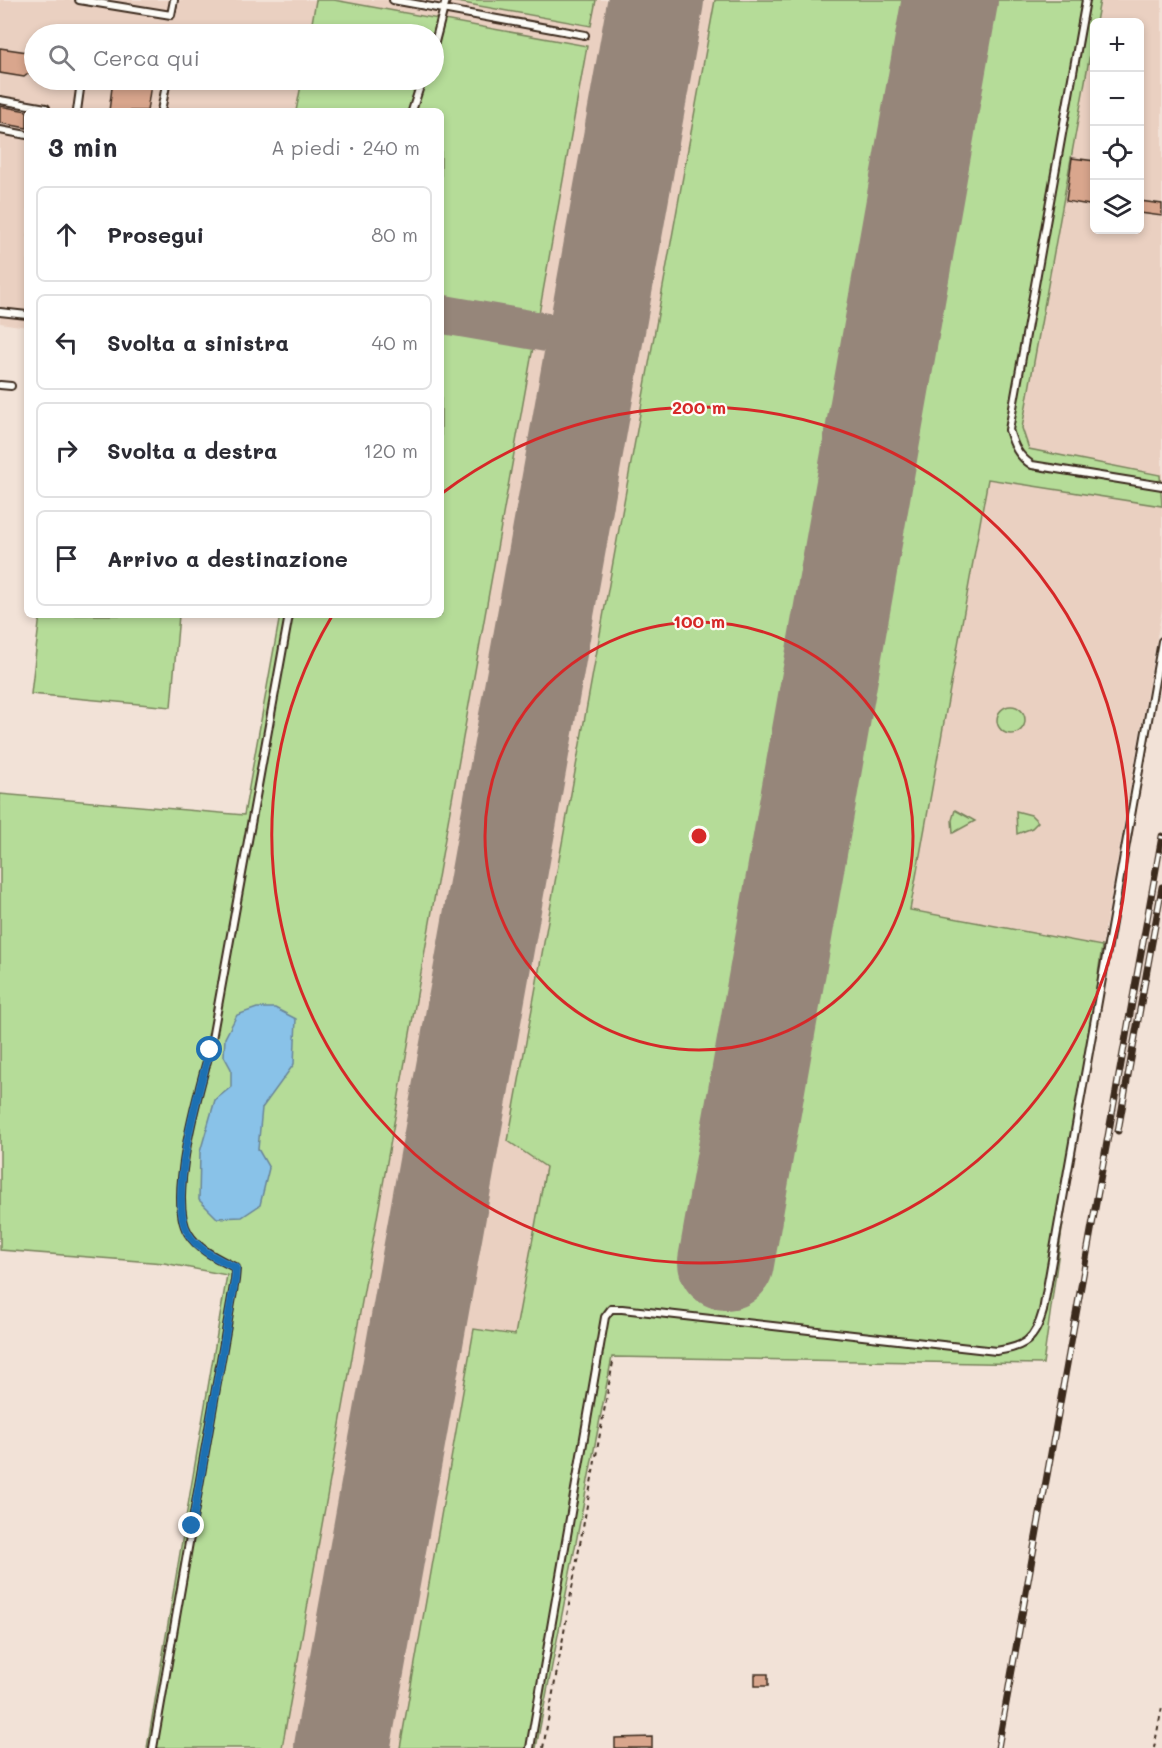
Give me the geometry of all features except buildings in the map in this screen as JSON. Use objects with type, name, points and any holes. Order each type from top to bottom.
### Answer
[{"type":"lane","points":[[79,0],[171,15],[174,0]]},
{"type":"lane","points":[[393,0],[585,35]]},
{"type":"lane","points":[[439,24],[446,0]]},
{"type":"lane","points":[[1086,0],[1009,430],[1020,458],[1032,465],[1162,486]]},
{"type":"lane","points":[[77,108],[80,90]]},
{"type":"lane","points":[[162,108],[165,90]]},
{"type":"lane","points":[[413,108],[419,90]]},
{"type":"lane","points":[[0,100],[46,108]]},
{"type":"lane","points":[[0,130],[24,134]]},
{"type":"lane","points":[[0,312],[24,315]]},
{"type":"lane","points":[[0,385],[11,387]]},
{"type":"lane","points":[[153,1748],[236,1268],[203,1250],[188,1234],[181,1215],[180,1189],[196,1101],[210,1050],[288,618]]},
{"type":"lane","points":[[530,1748],[605,1317],[610,1309],[996,1351],[1015,1349],[1028,1341],[1039,1327],[1048,1288],[1162,640]]},
{"type":"path","points":[[543,1748],[613,1362]]},
{"type":"path","points":[[1155,1748],[1162,1707]]},
{"type":"shaded area","points":[[0,0],[1162,0],[1162,609],[1102,946],[1043,1364],[612,1357],[536,1748],[147,1748],[227,1275],[164,1263],[279,618],[444,618],[444,108],[24,108],[24,327],[0,323]]},
{"type":"green space","points":[[316,0],[334,0],[587,46],[282,1748],[147,1748],[227,1275],[164,1263],[0,1250],[0,794],[244,815],[279,618],[444,618],[444,108],[297,108],[300,90],[444,90],[444,24],[312,24]]},
{"type":"green space","points":[[446,0],[596,0],[591,26]]},
{"type":"green space","points":[[715,0],[1100,0],[1097,18],[1090,18],[1090,54],[1022,428],[1029,449],[1160,475],[1162,506],[988,479],[910,910],[1102,946],[1043,1364],[612,1357],[536,1748],[400,1748],[474,1329],[515,1335],[546,1167],[508,1141]]},
{"type":"green space","points":[[40,618],[179,618],[171,707],[31,694]]},
{"type":"green space","points":[[1011,706],[1021,710],[1025,720],[1021,730],[1011,734],[1001,730],[997,720],[1001,710]]},
{"type":"green space","points":[[955,810],[975,821],[953,833],[952,820]]},
{"type":"green space","points":[[1016,811],[1031,815],[1038,822],[1032,828],[1017,834]]},
{"type":"water","points":[[257,1008],[275,1008],[296,1019],[294,1064],[262,1108],[258,1149],[269,1168],[260,1205],[242,1217],[217,1218],[199,1200],[200,1152],[215,1100],[231,1087],[231,1069],[224,1056],[225,1038],[237,1015]]},
{"type":"taxiway","points":[[444,315],[595,341]]},
{"type":"runway","points":[[342,1748],[656,0]]},
{"type":"runway","points":[[726,1262],[950,0]]},
{"type":"railway","points":[[998,1748],[1162,836]]},
{"type":"railway","points":[[1118,1131],[1162,887]]},
{"type":"route","points":[[192,1526],[236,1268],[203,1250],[188,1234],[181,1215],[180,1189],[196,1101],[210,1050]]}]
